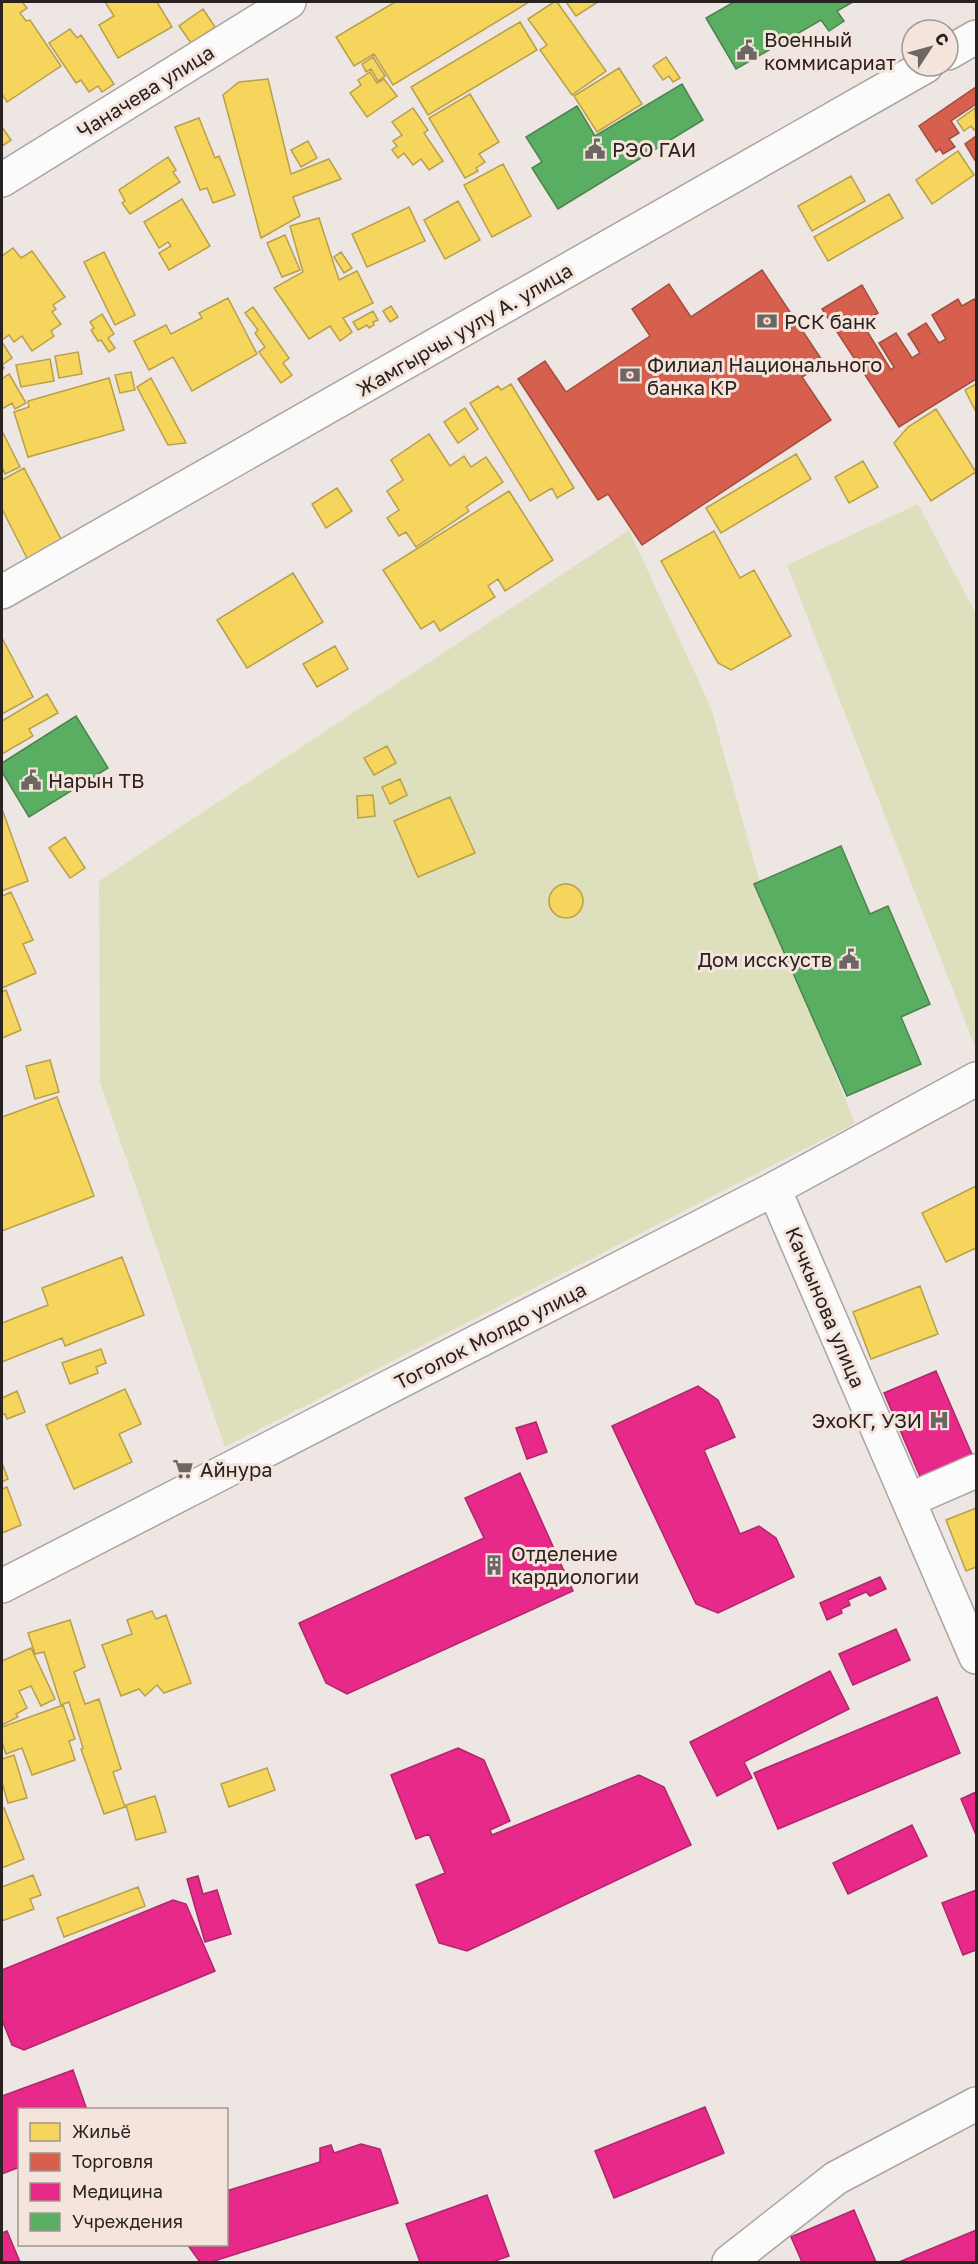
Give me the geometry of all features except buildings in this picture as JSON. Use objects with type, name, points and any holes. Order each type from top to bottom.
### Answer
[{"type":"street","name":"Чаначева улица","points":[[2,180],[290,2]]},
{"type":"street","points":[[960,46],[976,37]]},
{"type":"street","name":"Жамгырчы уулу А. улица","points":[[2,592],[905,78]]},
{"type":"street","name":"Тоголок Молдо улица","points":[[2,1586],[774,1189],[976,1080]]},
{"type":"street","name":"Качкынова улица","points":[[774,1189],[976,1657]]},
{"type":"street","points":[[909,1500],[976,1472]]},
{"type":"street","points":[[729,2262],[836,2178],[976,2104]]},
{"type":"green space","points":[[918,504],[976,614],[976,1049],[787,565]]},
{"type":"green space","points":[[629,530],[711,708],[764,897],[855,1123],[225,1447],[100,1082],[99,881]]},
{"type":"place","name":"Военный коммисариат","points":[[747,50]]},
{"type":"place","name":"РЭО ГАИ","points":[[595,149]]},
{"type":"place","name":"РСК банк","points":[[767,321]]},
{"type":"place","name":"Филиал Национального банка КР","points":[[630,375]]},
{"type":"place","name":"Нарын ТВ","points":[[31,780]]},
{"type":"place","name":"Дом исскуств","points":[[849,959]]},
{"type":"place","name":"ЭхоКГ, УЗИ","points":[[939,1420]]},
{"type":"place","name":"Айнура","points":[[183,1469]]},
{"type":"place","name":"Отделение кардиологии","points":[[494,1565]]}]
